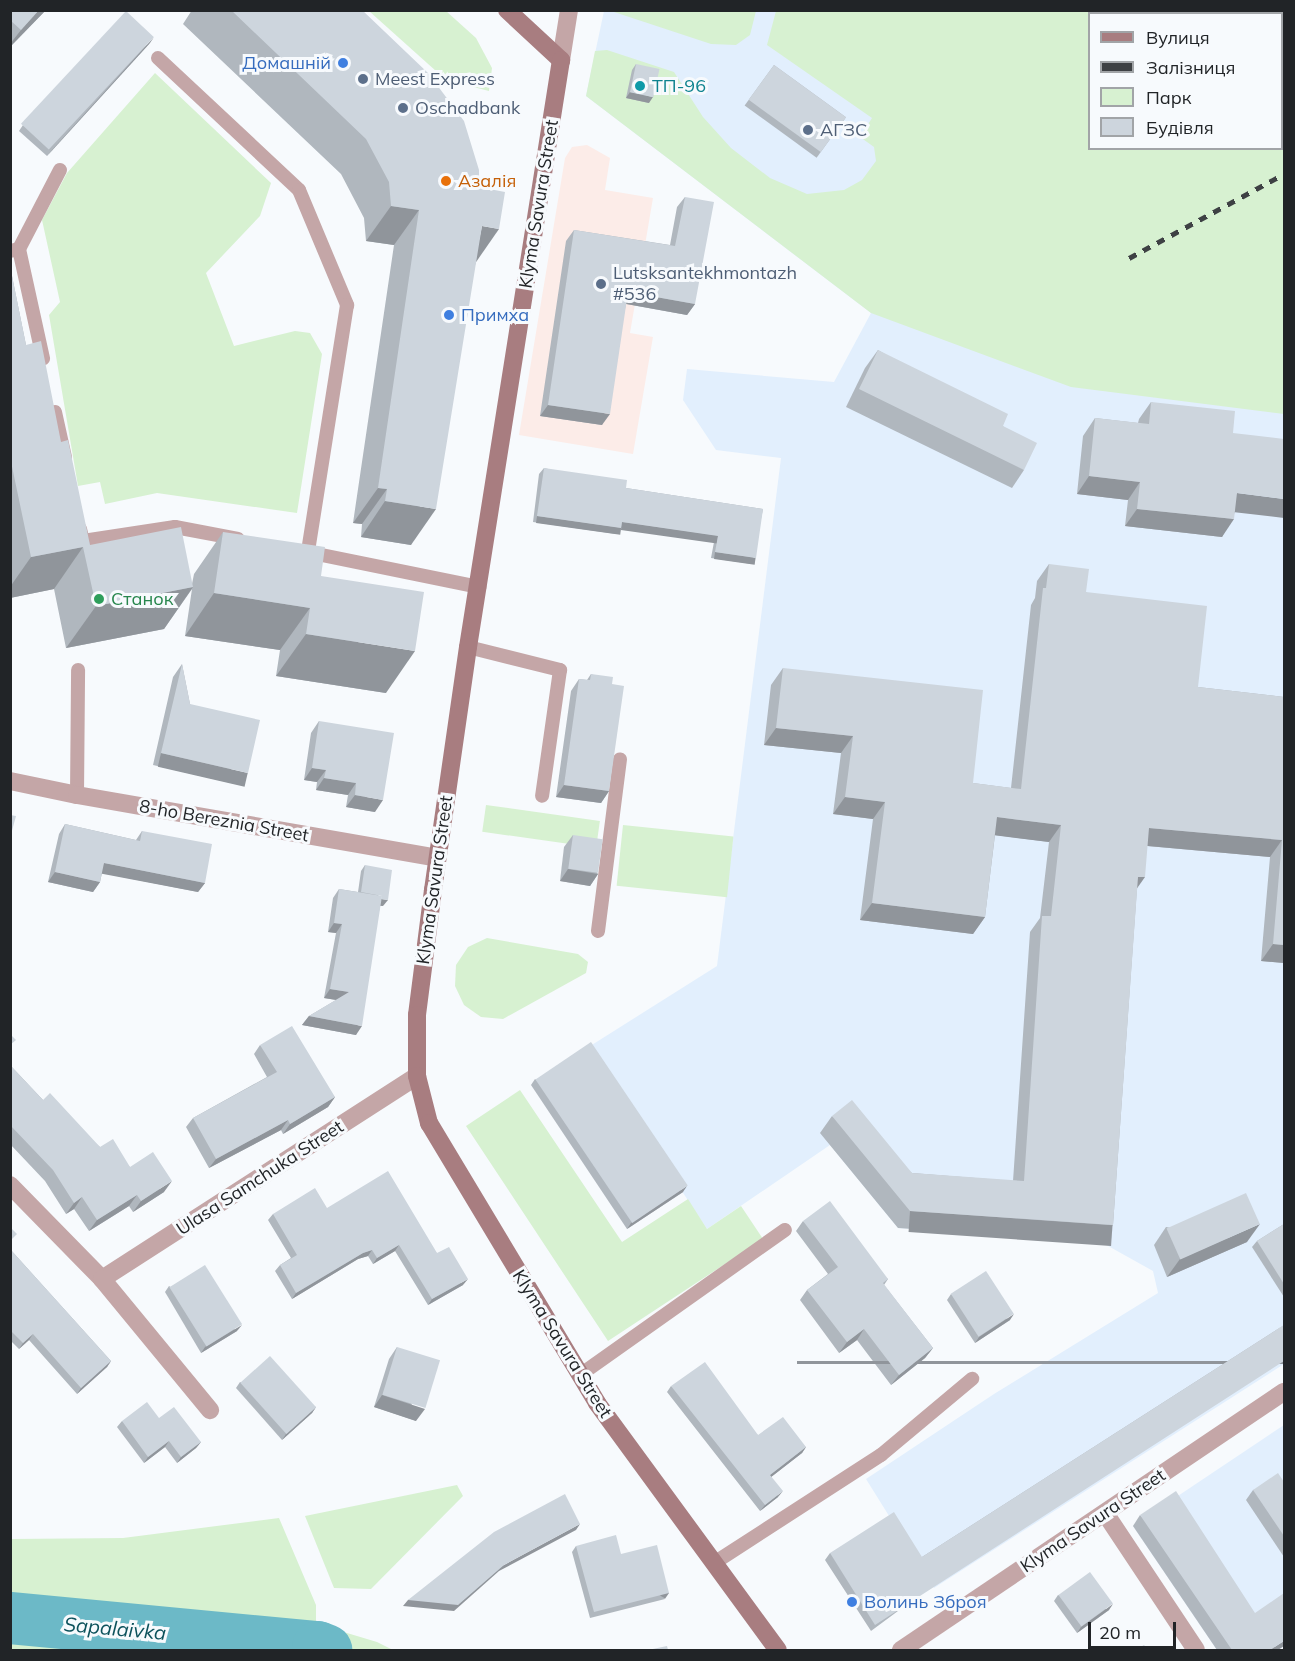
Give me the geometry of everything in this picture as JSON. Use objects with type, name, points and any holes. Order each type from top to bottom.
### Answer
[{"type":"street","points":[[507,10],[561,60]]},
{"type":"street","name":"Klyma Savura Street","points":[[569,10],[468,647],[417,1015],[417,1076],[429,1123],[597,1403],[778,1650]]},
{"type":"street","name":"8-ho Bereznia Street","points":[[10,781],[77,795],[438,858]]},
{"type":"street","name":"Ulasa Samchuka Street","points":[[102,1279],[417,1076]]},
{"type":"street","points":[[10,1185],[102,1279],[210,1410]]},
{"type":"street","name":"Klyma Savura Street","points":[[901,1650],[1284,1392]]},
{"type":"street","points":[[1105,1513],[1196,1650]]},
{"type":"lane","points":[[158,58],[299,190],[347,305],[302,551],[479,587]]},
{"type":"lane","points":[[47,378],[15,250],[60,171]]},
{"type":"lane","points":[[52,401],[68,471]]},
{"type":"lane","points":[[78,517],[83,541],[175,527],[252,542]]},
{"type":"lane","points":[[468,647],[560,670],[542,796]]},
{"type":"lane","points":[[77,795],[78,670]]},
{"type":"lane","points":[[598,931],[620,759]]},
{"type":"lane","points":[[580,1375],[785,1230]]},
{"type":"lane","points":[[714,1563],[881,1455],[972,1379]]},
{"type":"shaded area","points":[[604,11],[1284,11],[1284,1364],[934,1588],[866,1479],[994,1394],[1158,1293],[1153,1271],[1101,1242],[898,1228],[830,1145],[707,1229],[587,1048],[717,966],[781,458],[716,450],[683,400],[687,369],[834,382],[871,313],[586,96]]},
{"type":"shaded area","points":[[587,145],[610,158],[605,190],[653,198],[630,333],[653,337],[633,454],[519,435],[565,158],[572,147]]},
{"type":"shaded area","points":[[1284,1425],[1284,1646],[1278,1650],[1217,1650],[1133,1526]]},
{"type":"green space","points":[[369,11],[446,11],[476,38],[492,68],[489,91],[446,80]]},
{"type":"green space","points":[[611,11],[756,11],[750,35],[736,45],[711,44]]},
{"type":"green space","points":[[776,11],[1284,11],[1284,414],[1071,387],[871,313],[586,96],[595,51],[607,50],[674,72],[703,117],[731,148],[770,178],[807,194],[844,190],[862,180],[876,161],[874,147],[860,137],[872,118],[767,45]]},
{"type":"green space","points":[[155,73],[271,183],[260,216],[206,273],[234,346],[295,331],[310,333],[322,354],[297,513],[157,493],[105,504],[100,482],[78,486],[49,315],[60,302],[42,220],[67,173]]},
{"type":"green space","points":[[486,805],[600,821],[596,848],[482,832]]},
{"type":"green space","points":[[623,825],[733,837],[727,897],[617,886]]},
{"type":"green space","points":[[487,938],[578,954],[588,962],[586,973],[503,1019],[481,1017],[464,1005],[455,986],[456,965],[468,947]]},
{"type":"green space","points":[[520,1090],[622,1242],[688,1199],[707,1229],[741,1206],[763,1239],[608,1341],[466,1126]]},
{"type":"green space","points":[[457,1485],[463,1496],[371,1589],[334,1588],[305,1516]]},
{"type":"green space","points":[[279,1518],[316,1605],[316,1628],[337,1630],[377,1642],[393,1650],[11,1650],[11,1539],[123,1538]]},
{"type":"building","points":[[10,10],[39,10],[21,30],[10,20]]},
{"type":"building","points":[[231,10],[362,10],[428,73],[464,121],[479,170],[479,187],[505,192],[499,229],[482,226],[436,509],[385,501],[387,489],[378,488],[419,210],[391,206],[389,182],[366,139]]},
{"type":"building","points":[[126,11],[154,37],[49,150],[21,124]]},
{"type":"building","name":"ТП-96","points":[[636,64],[659,69],[653,97],[630,92]]},
{"type":"building","points":[[774,65],[846,117],[821,152],[749,100]]},
{"type":"building","points":[[685,197],[714,202],[695,304],[628,292],[610,414],[548,405],[574,230],[675,246]]},
{"type":"building","points":[[10,266],[26,345],[41,341],[61,442],[68,440],[90,545],[181,527],[193,587],[96,606],[83,547],[31,557],[10,457]]},
{"type":"building","points":[[878,350],[1008,414],[1003,426],[1037,443],[1024,470],[859,389]]},
{"type":"building","points":[[1151,402],[1235,411],[1233,433],[1284,439],[1284,499],[1237,493],[1234,519],[1137,509],[1140,482],[1089,476],[1095,418],[1149,424]]},
{"type":"building","points":[[544,468],[627,480],[626,488],[763,509],[756,558],[715,552],[718,536],[622,522],[621,528],[537,516]]},
{"type":"building","points":[[223,532],[325,547],[321,576],[424,592],[415,651],[306,634],[310,608],[214,593]]},
{"type":"building","points":[[1049,564],[1089,569],[1086,592],[1207,606],[1198,687],[1284,697],[1284,945],[1273,944],[1282,840],[1149,828],[1145,877],[1138,877],[1113,1225],[910,1211],[832,1116],[852,1100],[912,1173],[1024,1181],[1042,916],[1051,916],[1061,825],[997,817],[985,917],[872,903],[885,802],[845,797],[853,736],[776,728],[783,668],[983,690],[973,783],[1021,789],[1043,588],[1046,588]]},
{"type":"building","points":[[182,664],[190,704],[260,720],[248,773],[161,753]]},
{"type":"building","points":[[591,674],[613,677],[612,684],[624,686],[609,791],[564,785],[579,679],[590,680]]},
{"type":"building","points":[[319,721],[394,733],[383,800],[355,795],[356,783],[324,778],[326,770],[312,768]]},
{"type":"building","points":[[10,815],[16,816],[10,838]]},
{"type":"building","points":[[65,824],[140,841],[142,831],[212,844],[205,883],[104,863],[100,882],[55,872]]},
{"type":"building","points":[[573,835],[603,839],[598,873],[568,869]]},
{"type":"building","points":[[365,865],[392,870],[388,900],[381,899],[382,896],[361,892]]},
{"type":"building","points":[[339,889],[382,896],[362,1026],[309,1016],[349,992],[330,989],[342,924],[334,923]]},
{"type":"building","points":[[292,1026],[335,1097],[290,1124],[288,1120],[216,1159],[193,1118],[277,1072],[260,1045]]},
{"type":"building","points":[[10,1034],[16,1040],[10,1045]]},
{"type":"building","points":[[591,1042],[688,1185],[632,1223],[535,1079]]},
{"type":"building","points":[[10,1065],[43,1100],[50,1093],[100,1147],[113,1139],[130,1167],[153,1152],[172,1181],[141,1201],[137,1195],[97,1220],[82,1197],[74,1203],[53,1170],[10,1125]]},
{"type":"building","points":[[388,1171],[437,1253],[449,1247],[468,1279],[432,1299],[399,1245],[377,1258],[372,1250],[363,1253],[296,1293],[280,1265],[297,1255],[273,1214],[315,1188],[327,1208]]},
{"type":"building","points":[[1246,1193],[1260,1224],[1180,1259],[1167,1228]]},
{"type":"building","points":[[830,1201],[888,1279],[883,1283],[933,1348],[899,1375],[864,1329],[847,1342],[807,1290],[838,1267],[803,1221]]},
{"type":"building","points":[[1284,1224],[1284,1284],[1257,1241]]},
{"type":"building","points":[[10,1227],[17,1234],[10,1241]]},
{"type":"building","points":[[10,1249],[111,1361],[81,1388],[33,1334],[23,1343],[10,1330]]},
{"type":"building","points":[[205,1265],[242,1324],[206,1347],[169,1287]]},
{"type":"building","points":[[986,1271],[1014,1314],[979,1337],[951,1294]]},
{"type":"building","points":[[1284,1325],[1284,1361],[875,1625],[830,1553],[894,1512],[922,1557]]},
{"type":"building","points":[[397,1347],[440,1360],[425,1408],[382,1395]]},
{"type":"building","points":[[270,1356],[316,1407],[286,1434],[240,1383]]},
{"type":"building","points":[[705,1362],[758,1435],[783,1417],[806,1447],[770,1475],[783,1491],[765,1505],[671,1386]]},
{"type":"building","points":[[147,1402],[159,1418],[174,1407],[201,1442],[181,1457],[169,1441],[148,1457],[122,1421]]},
{"type":"building","points":[[1278,1473],[1284,1482],[1284,1536],[1253,1490]]},
{"type":"building","points":[[1176,1491],[1255,1613],[1284,1593],[1284,1641],[1270,1650],[1232,1650],[1140,1515]]},
{"type":"building","points":[[565,1494],[580,1524],[504,1565],[458,1605],[408,1600],[494,1532]]},
{"type":"building","points":[[616,1535],[621,1554],[657,1545],[669,1593],[594,1612],[576,1546]]},
{"type":"building","points":[[1090,1572],[1113,1604],[1081,1626],[1058,1595]]},
{"type":"building","points":[[1144,1645],[1148,1650],[1136,1650]]},
{"type":"building","points":[[667,1646],[668,1650],[648,1650]]},
{"type":"waterway","name":"Sapalaivka","points":[[10,1618],[318,1647],[326,1650]]},
{"type":"railway","points":[[1129,258],[1284,174]]},
{"type":"place","name":"Домашній","points":[[343,63]]},
{"type":"place","name":"Meest Express","points":[[363,79]]},
{"type":"place","name":"ТП-96","points":[[640,86]]},
{"type":"place","name":"Oschadbank","points":[[403,108]]},
{"type":"place","name":"АГЗС","points":[[808,130]]},
{"type":"place","name":"Азалія","points":[[446,181]]},
{"type":"place","name":"Lutsksantekhmontazh #536","points":[[601,284]]},
{"type":"place","name":"Примха","points":[[449,315]]},
{"type":"place","name":"Станок","points":[[99,599]]},
{"type":"place","name":"Волинь Зброя","points":[[852,1602]]}]
